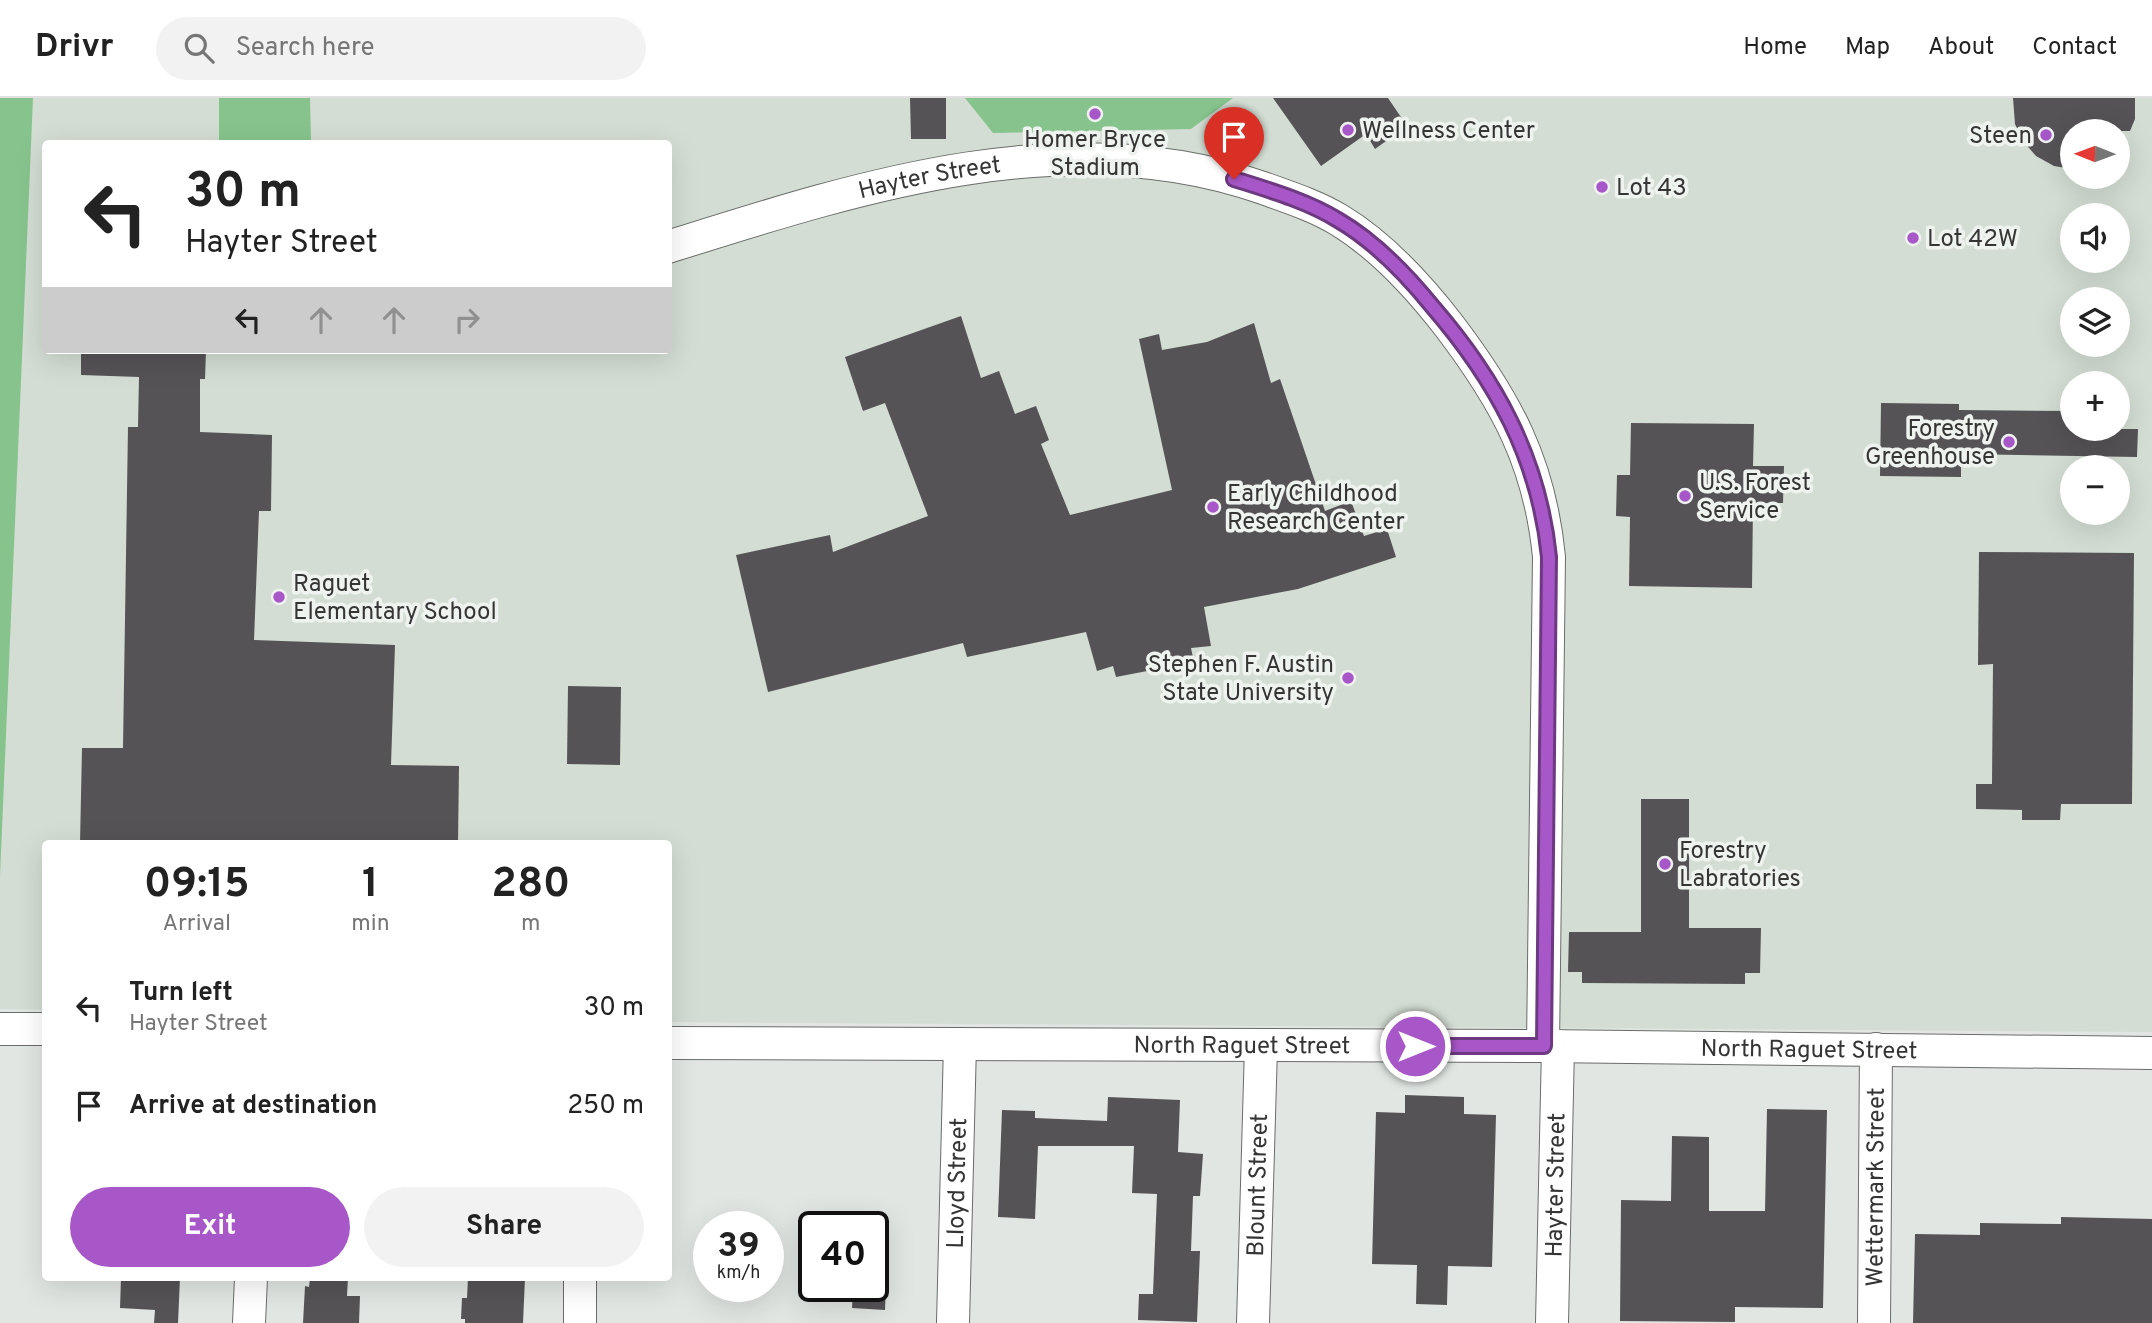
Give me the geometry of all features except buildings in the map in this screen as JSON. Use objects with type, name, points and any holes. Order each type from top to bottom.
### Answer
[{"type":"street","name":"Hayter Street","points":[[672,246],[804,204],[889,183],[1019,163],[1112,159],[1181,165],[1281,195],[1338,220],[1385,257],[1421,292],[1486,373],[1518,432],[1542,503],[1549,557],[1552,1323]]},
{"type":"street","points":[[0,1028],[42,1029]]},
{"type":"street","name":"North Raguet Street","points":[[672,1043],[1551,1046],[2152,1053]]},
{"type":"street","name":"Lloyd Street","points":[[953,1323],[960,1044]]},
{"type":"street","name":"Blount Street","points":[[1254,1323],[1261,1047]]},
{"type":"street","name":"Wettermark Street","points":[[1874,1323],[1876,1049]]},
{"type":"street","points":[[249,1323],[251,1281]]},
{"type":"street","points":[[580,1281],[580,1323]]},
{"type":"shaded area","name":"Stephen F. Austin State University","points":[[0,98],[2152,98],[2152,1032],[672,1022],[672,840],[42,840],[42,1010],[0,1009]]},
{"type":"green space","points":[[0,98],[33,98],[0,876]]},
{"type":"green space","points":[[219,98],[310,98],[311,140],[219,140]]},
{"type":"green space","name":"Homer Bryce Stadium","points":[[965,98],[1233,98],[1191,129],[993,133]]},
{"type":"place","name":"Homer Bryce Stadium","points":[[1095,114]]},
{"type":"place","name":"Wellness Center","points":[[1348,130]]},
{"type":"place","name":"Steen","points":[[2046,135]]},
{"type":"place","name":"Lot 43","points":[[1602,187]]},
{"type":"place","name":"Lot 42W","points":[[1913,238]]},
{"type":"place","name":"Forestry Greenhouse","points":[[2009,442]]},
{"type":"place","name":"U.S. Forest Service","points":[[1685,496]]},
{"type":"place","name":"Early Childhood Research Center","points":[[1213,507]]},
{"type":"place","name":"Raguet Elementary School","points":[[279,597]]},
{"type":"place","name":"Stephen F. Austin State University","points":[[1348,678]]},
{"type":"place","name":"Forestry Labratories","points":[[1665,864]]},
{"type":"route","points":[[1234,179],[1281,195],[1338,220],[1407,277],[1444,319],[1497,391],[1527,454],[1542,503],[1549,557],[1544,1046],[1415,1046]]}]
